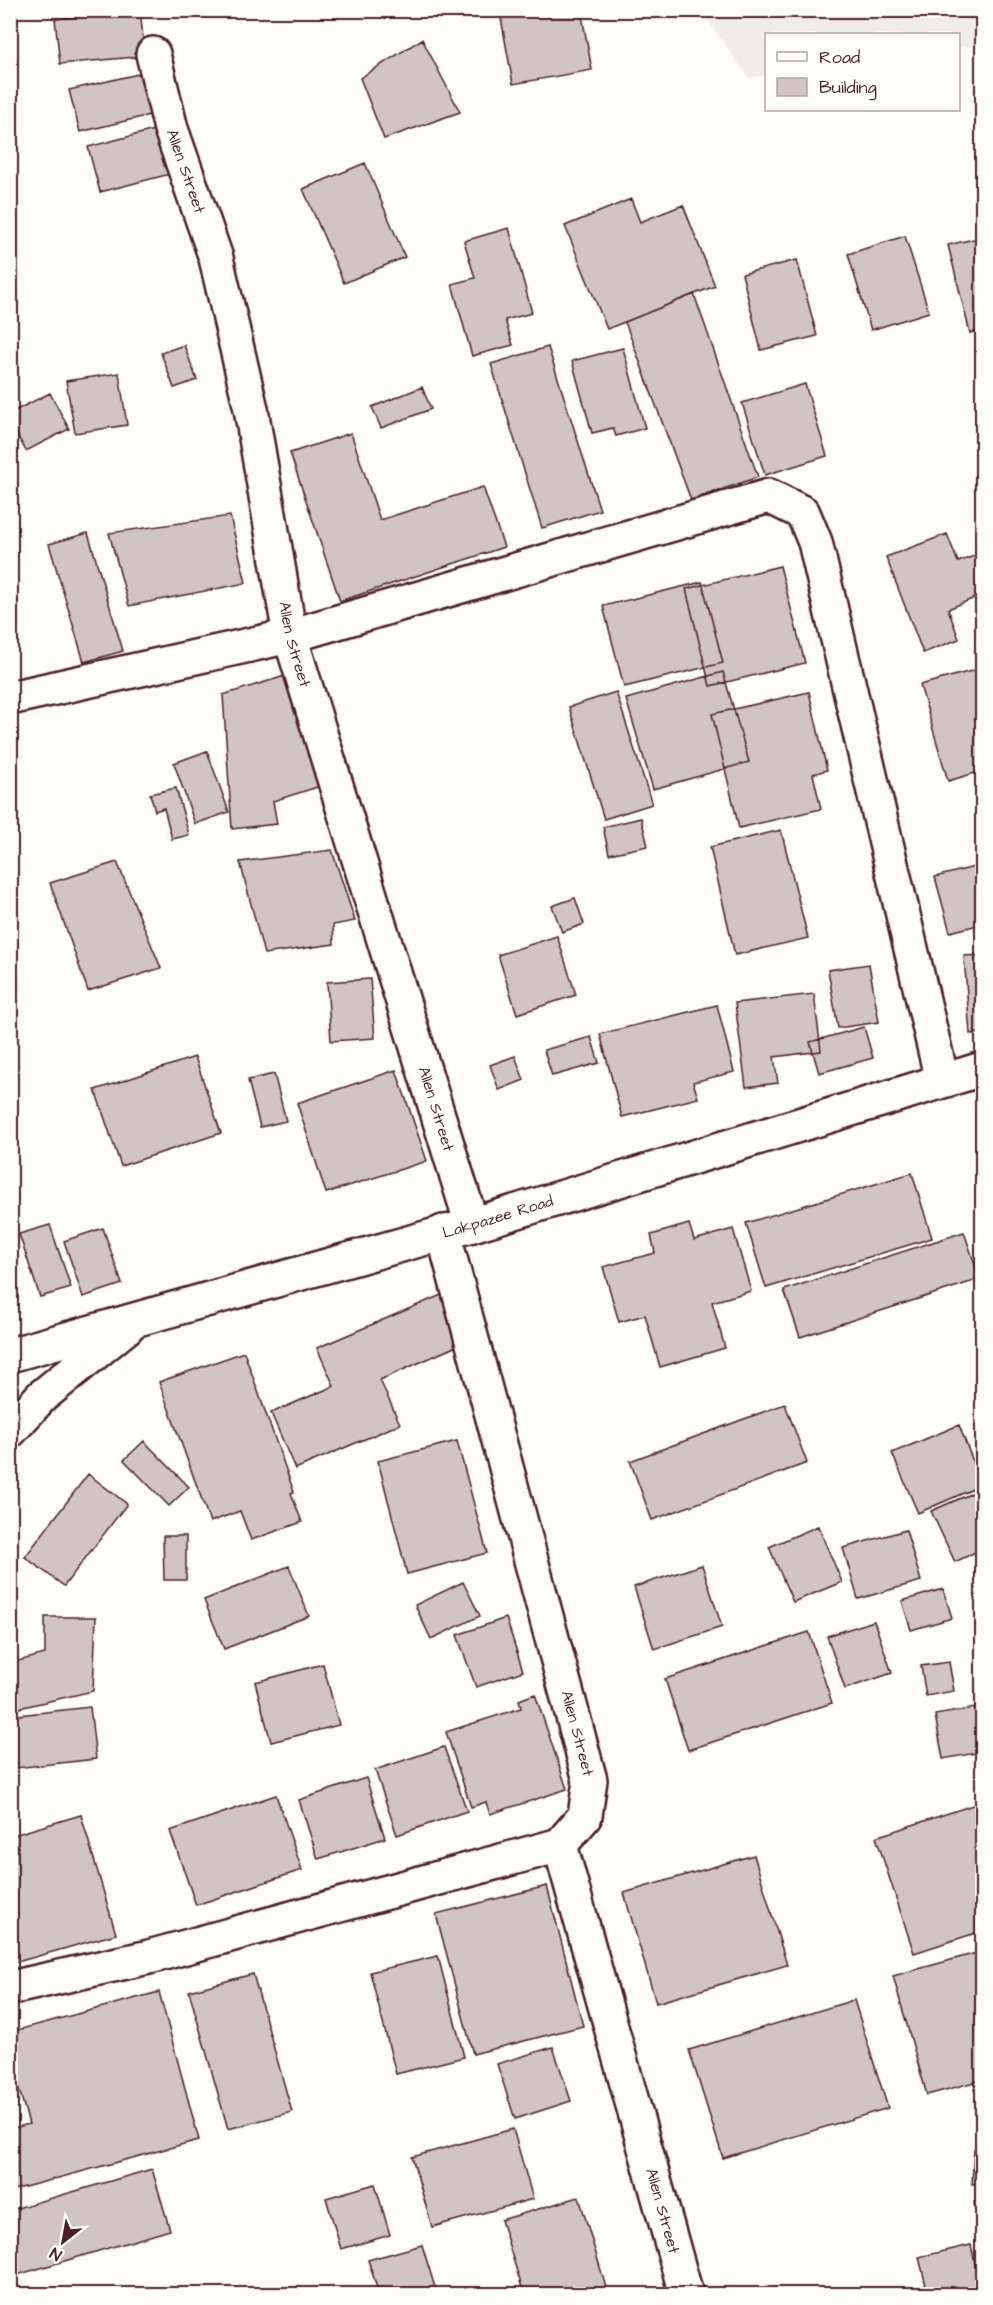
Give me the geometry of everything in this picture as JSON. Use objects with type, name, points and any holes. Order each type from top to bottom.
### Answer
[{"type":"street","name":"Allen Street","points":[[153,54],[171,129],[216,258],[251,409],[290,636],[458,1228],[590,1780],[585,1816],[560,1845],[686,2295]]},
{"type":"street","points":[[10,698],[290,636],[769,496],[803,513],[815,542],[942,1080]]},
{"type":"street","name":"Lakpazee Road","points":[[10,1355],[458,1228],[982,1069]]},
{"type":"street","points":[[10,1431],[41,1397],[139,1317]]},
{"type":"street","points":[[10,1988],[149,1958],[560,1845]]},
{"type":"shaded area","points":[[701,11],[982,11],[982,46],[960,47],[960,33],[765,33],[765,75],[749,78]]},
{"type":"building","points":[[140,10],[145,56],[60,64],[55,19]]},
{"type":"building","points":[[544,10],[581,10],[592,70],[513,84],[501,18]]},
{"type":"building","points":[[422,39],[460,112],[384,139],[360,78]]},
{"type":"building","points":[[151,71],[162,112],[80,132],[69,90]]},
{"type":"building","points":[[162,128],[174,173],[100,192],[88,147]]},
{"type":"building","points":[[365,163],[405,257],[344,283],[303,189]]},
{"type":"building","points":[[631,199],[640,222],[683,205],[715,286],[607,329],[565,226]]},
{"type":"building","points":[[509,228],[532,313],[505,320],[513,345],[472,356],[452,284],[475,278],[464,241]]},
{"type":"building","points":[[905,236],[929,312],[871,330],[848,254]]},
{"type":"building","points":[[982,237],[982,330],[970,333],[948,245]]},
{"type":"building","points":[[797,260],[817,336],[761,350],[742,274]]},
{"type":"building","points":[[694,294],[758,477],[691,500],[625,322]]},
{"type":"building","points":[[184,345],[197,380],[174,388],[161,353]]},
{"type":"building","points":[[548,347],[600,510],[542,528],[491,364]]},
{"type":"building","points":[[623,348],[645,428],[616,436],[613,428],[592,433],[572,361]]},
{"type":"building","points":[[119,373],[127,425],[75,433],[66,381]]},
{"type":"building","points":[[805,384],[827,456],[765,475],[742,403]]},
{"type":"building","points":[[422,387],[431,409],[381,428],[372,407]]},
{"type":"building","points":[[50,393],[69,429],[26,451],[10,422],[10,413]]},
{"type":"building","points":[[351,433],[380,520],[483,487],[504,547],[340,601],[290,453]]},
{"type":"building","points":[[230,516],[246,583],[129,606],[109,533]]},
{"type":"building","points":[[88,533],[123,651],[84,662],[49,544]]},
{"type":"building","points":[[947,534],[958,562],[974,556],[982,577],[982,595],[948,609],[959,639],[923,653],[886,557]]},
{"type":"building","points":[[780,566],[805,663],[710,686],[686,589]]},
{"type":"building","points":[[702,582],[723,663],[624,687],[603,606]]},
{"type":"building","points":[[979,669],[982,681],[982,771],[948,781],[920,685]]},
{"type":"building","points":[[723,672],[749,762],[653,789],[626,699]]},
{"type":"building","points":[[285,676],[327,784],[273,801],[277,824],[232,829],[223,695]]},
{"type":"building","points":[[616,692],[652,804],[604,819],[569,707]]},
{"type":"building","points":[[809,692],[827,770],[813,774],[821,809],[739,828],[712,714]]},
{"type":"building","points":[[207,751],[229,812],[195,824],[174,763]]},
{"type":"building","points":[[176,788],[189,835],[172,839],[164,808],[155,811],[150,794]]},
{"type":"building","points":[[641,818],[648,846],[609,854],[603,827]]},
{"type":"building","points":[[781,830],[808,938],[735,955],[710,847]]},
{"type":"building","points":[[332,850],[355,921],[333,925],[334,944],[264,954],[240,862]]},
{"type":"building","points":[[117,862],[161,968],[88,991],[50,883]]},
{"type":"building","points":[[982,865],[982,924],[950,932],[935,877]]},
{"type":"building","points":[[575,898],[584,924],[562,932],[552,906]]},
{"type":"building","points":[[557,936],[576,995],[517,1014],[498,955]]},
{"type":"building","points":[[982,955],[982,1033],[970,1034],[964,956]]},
{"type":"building","points":[[869,964],[879,1022],[838,1028],[828,970]]},
{"type":"building","points":[[370,979],[375,1038],[331,1041],[327,982]]},
{"type":"building","points":[[814,994],[821,1051],[774,1057],[778,1083],[746,1087],[735,1003]]},
{"type":"building","points":[[717,1005],[734,1072],[693,1082],[698,1098],[622,1117],[600,1034]]},
{"type":"building","points":[[864,1027],[873,1058],[819,1073],[810,1042]]},
{"type":"building","points":[[591,1037],[599,1063],[552,1076],[544,1050]]},
{"type":"building","points":[[515,1056],[524,1080],[499,1090],[490,1065]]},
{"type":"building","points":[[195,1057],[221,1133],[121,1166],[95,1090]]},
{"type":"building","points":[[396,1070],[427,1161],[326,1193],[297,1103]]},
{"type":"building","points":[[274,1074],[286,1121],[260,1127],[248,1080]]},
{"type":"building","points":[[912,1173],[932,1238],[766,1288],[746,1223]]},
{"type":"building","points":[[689,1224],[694,1240],[733,1229],[751,1291],[712,1302],[725,1348],[660,1367],[645,1315],[619,1322],[603,1267],[655,1253],[651,1235]]},
{"type":"building","points":[[50,1225],[71,1288],[40,1297],[19,1234]]},
{"type":"building","points":[[103,1228],[122,1284],[83,1297],[64,1241]]},
{"type":"building","points":[[964,1232],[980,1279],[800,1337],[784,1290]]},
{"type":"building","points":[[446,1293],[468,1341],[380,1380],[400,1424],[295,1469],[271,1413],[334,1386],[317,1348]]},
{"type":"building","points":[[244,1352],[294,1492],[291,1493],[302,1522],[251,1540],[240,1511],[210,1522],[159,1382]]},
{"type":"building","points":[[785,1404],[807,1463],[652,1520],[630,1461]]},
{"type":"building","points":[[959,1425],[982,1485],[918,1513],[892,1453]]},
{"type":"building","points":[[144,1441],[189,1487],[169,1506],[124,1460]]},
{"type":"building","points":[[457,1441],[487,1553],[407,1574],[378,1461]]},
{"type":"building","points":[[88,1474],[127,1504],[64,1586],[25,1557]]},
{"type":"building","points":[[982,1489],[982,1549],[955,1562],[931,1511]]},
{"type":"building","points":[[818,1526],[842,1582],[793,1602],[769,1547]]},
{"type":"building","points":[[906,1530],[921,1581],[858,1599],[843,1548]]},
{"type":"building","points":[[163,1536],[186,1536],[186,1580],[164,1580]]},
{"type":"building","points":[[702,1565],[722,1627],[654,1649],[634,1587]]},
{"type":"building","points":[[289,1566],[309,1616],[224,1649],[204,1600]]},
{"type":"building","points":[[463,1582],[480,1616],[431,1639],[415,1605]]},
{"type":"building","points":[[943,1589],[952,1618],[911,1630],[902,1601]]},
{"type":"building","points":[[45,1617],[96,1617],[93,1691],[10,1710],[10,1663],[45,1654]]},
{"type":"building","points":[[506,1618],[523,1671],[476,1687],[457,1635]]},
{"type":"building","points":[[874,1621],[892,1673],[845,1689],[827,1636]]},
{"type":"building","points":[[809,1632],[832,1703],[688,1750],[665,1679]]},
{"type":"building","points":[[949,1662],[954,1691],[926,1696],[921,1666]]},
{"type":"building","points":[[323,1664],[339,1725],[271,1742],[255,1682]]},
{"type":"building","points":[[535,1694],[567,1789],[490,1814],[486,1802],[471,1807],[446,1732],[521,1708],[519,1700]]},
{"type":"building","points":[[90,1707],[96,1759],[15,1768],[10,1716]]},
{"type":"building","points":[[975,1708],[982,1752],[943,1759],[935,1715]]},
{"type":"building","points":[[444,1747],[467,1811],[397,1835],[375,1770]]},
{"type":"building","points":[[366,1778],[385,1838],[318,1859],[299,1800]]},
{"type":"building","points":[[276,1795],[302,1870],[196,1905],[170,1831]]},
{"type":"building","points":[[982,1802],[982,1931],[914,1953],[876,1837]]},
{"type":"building","points":[[81,1815],[116,1934],[10,1964],[10,1836]]},
{"type":"building","points":[[754,1855],[787,1965],[656,2003],[624,1893]]},
{"type":"building","points":[[547,1886],[583,2026],[473,2054],[436,1914]]},
{"type":"building","points":[[980,1952],[982,1961],[982,2080],[927,2095],[893,1976]]},
{"type":"building","points":[[438,1956],[464,2057],[396,2074],[370,1972]]},
{"type":"building","points":[[253,1974],[292,2112],[228,2129],[189,1991]]},
{"type":"building","points":[[159,1992],[199,2140],[10,2191],[10,2129],[29,2124],[10,2058],[10,2032]]},
{"type":"building","points":[[854,2000],[888,2108],[723,2158],[689,2050]]},
{"type":"building","points":[[553,2047],[571,2101],[515,2119],[497,2064]]},
{"type":"building","points":[[513,2129],[533,2199],[432,2227],[412,2157]]},
{"type":"building","points":[[974,2149],[982,2149],[982,2184],[972,2184]]},
{"type":"building","points":[[152,2169],[170,2230],[10,2277],[10,2210]]},
{"type":"building","points":[[375,2184],[390,2235],[341,2249],[326,2198]]},
{"type":"building","points":[[579,2197],[608,2294],[524,2294],[501,2220]]},
{"type":"building","points":[[982,2200],[982,2232],[979,2232],[974,2202]]},
{"type":"building","points":[[422,2245],[437,2294],[379,2294],[368,2260]]},
{"type":"building","points":[[971,2245],[980,2286],[943,2294],[928,2294],[919,2257]]}]
